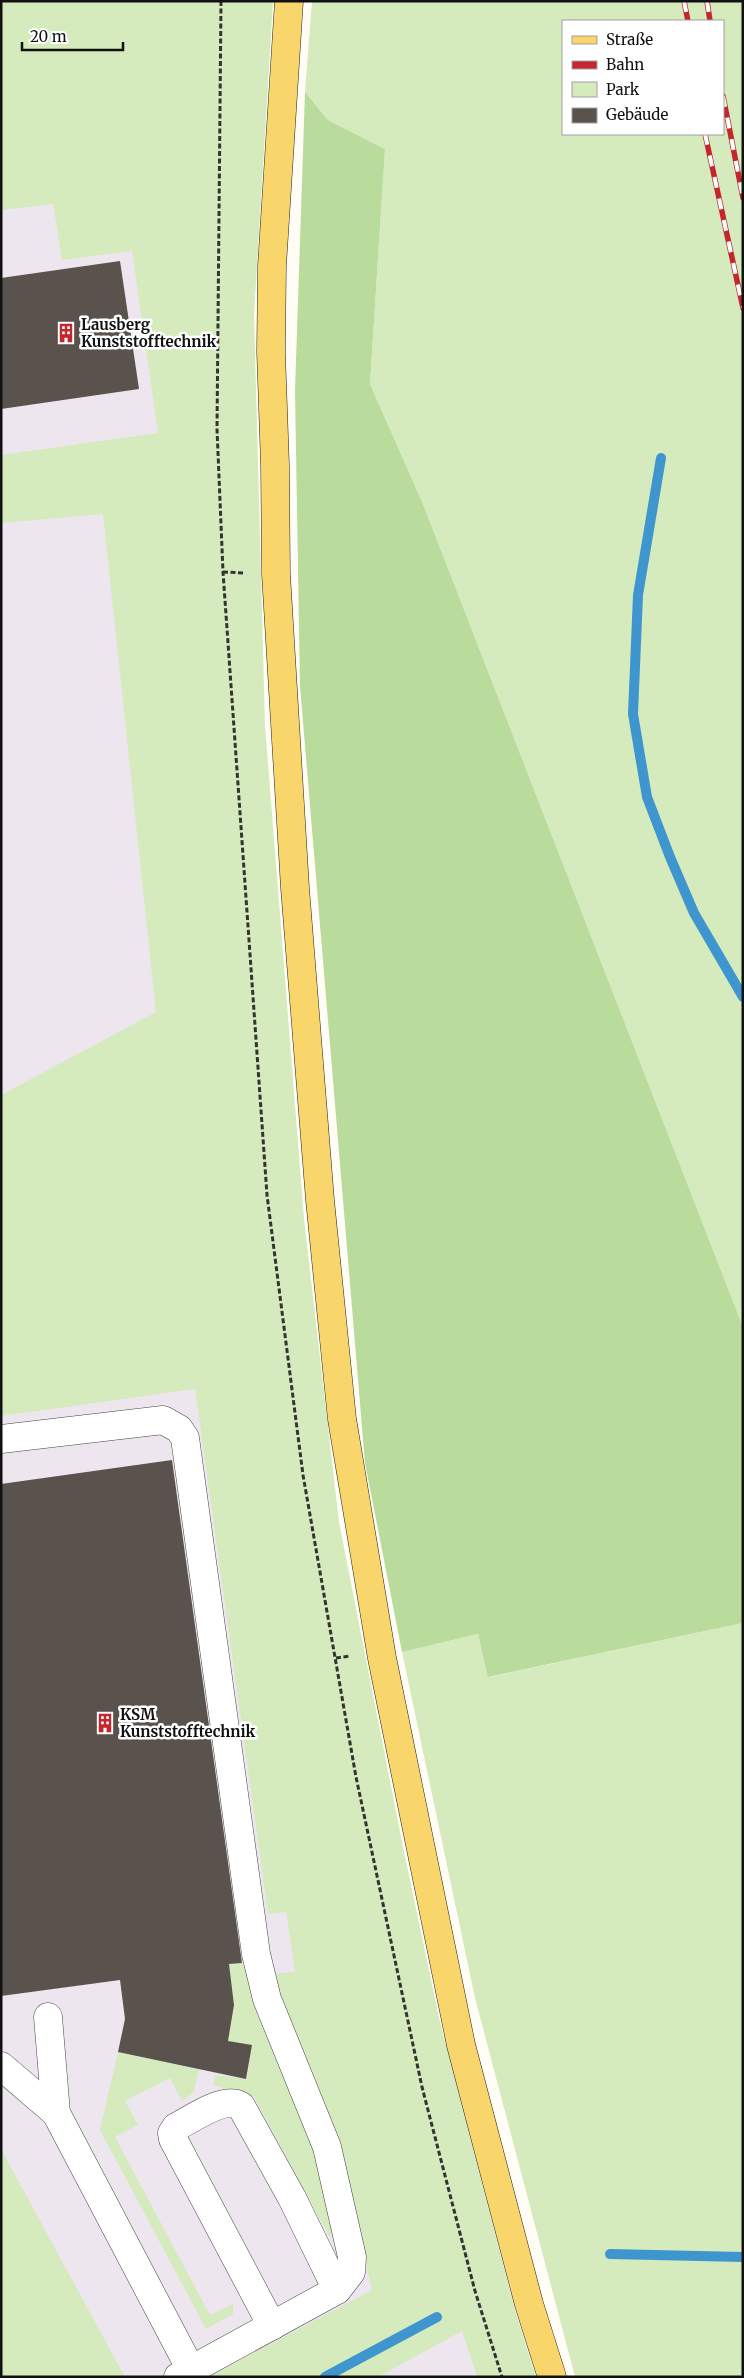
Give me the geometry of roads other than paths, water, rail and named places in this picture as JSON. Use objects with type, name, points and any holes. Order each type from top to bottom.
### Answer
[{"type":"main road","points":[[289,1],[272,266],[270,352],[275,465],[276,574],[297,908],[320,1200],[342,1419],[383,1667],[461,2045],[529,2304],[552,2377]]},
{"type":"lane","points":[[1,1439],[163,1420],[179,1429],[185,1438],[256,1954],[267,1999],[327,2147],[352,2257],[351,2272],[337,2290],[184,2373],[56,2113],[48,2017]]},
{"type":"lane","points":[[1,2066],[56,2113]]},
{"type":"lane","points":[[272,2326],[173,2140],[172,2133],[176,2127],[223,2103],[235,2102],[241,2106],[292,2198],[337,2290]]},
{"type":"waterway","points":[[661,458],[638,595],[633,714],[647,797],[670,857],[694,913],[743,997]]},
{"type":"waterway","points":[[610,2254],[743,2257]]},
{"type":"waterway","points":[[325,2377],[437,2317]]},
{"type":"railway","points":[[684,1],[688,20]]},
{"type":"railway","points":[[707,1],[710,20]]},
{"type":"railway","points":[[724,101],[743,198]]},
{"type":"railway","points":[[705,135],[743,308]]},
{"type":"place","name":"Lausberg Kunststofftechnik","points":[[66,333]]},
{"type":"place","name":"KSM Kunststofftechnik","points":[[105,1723]]}]
